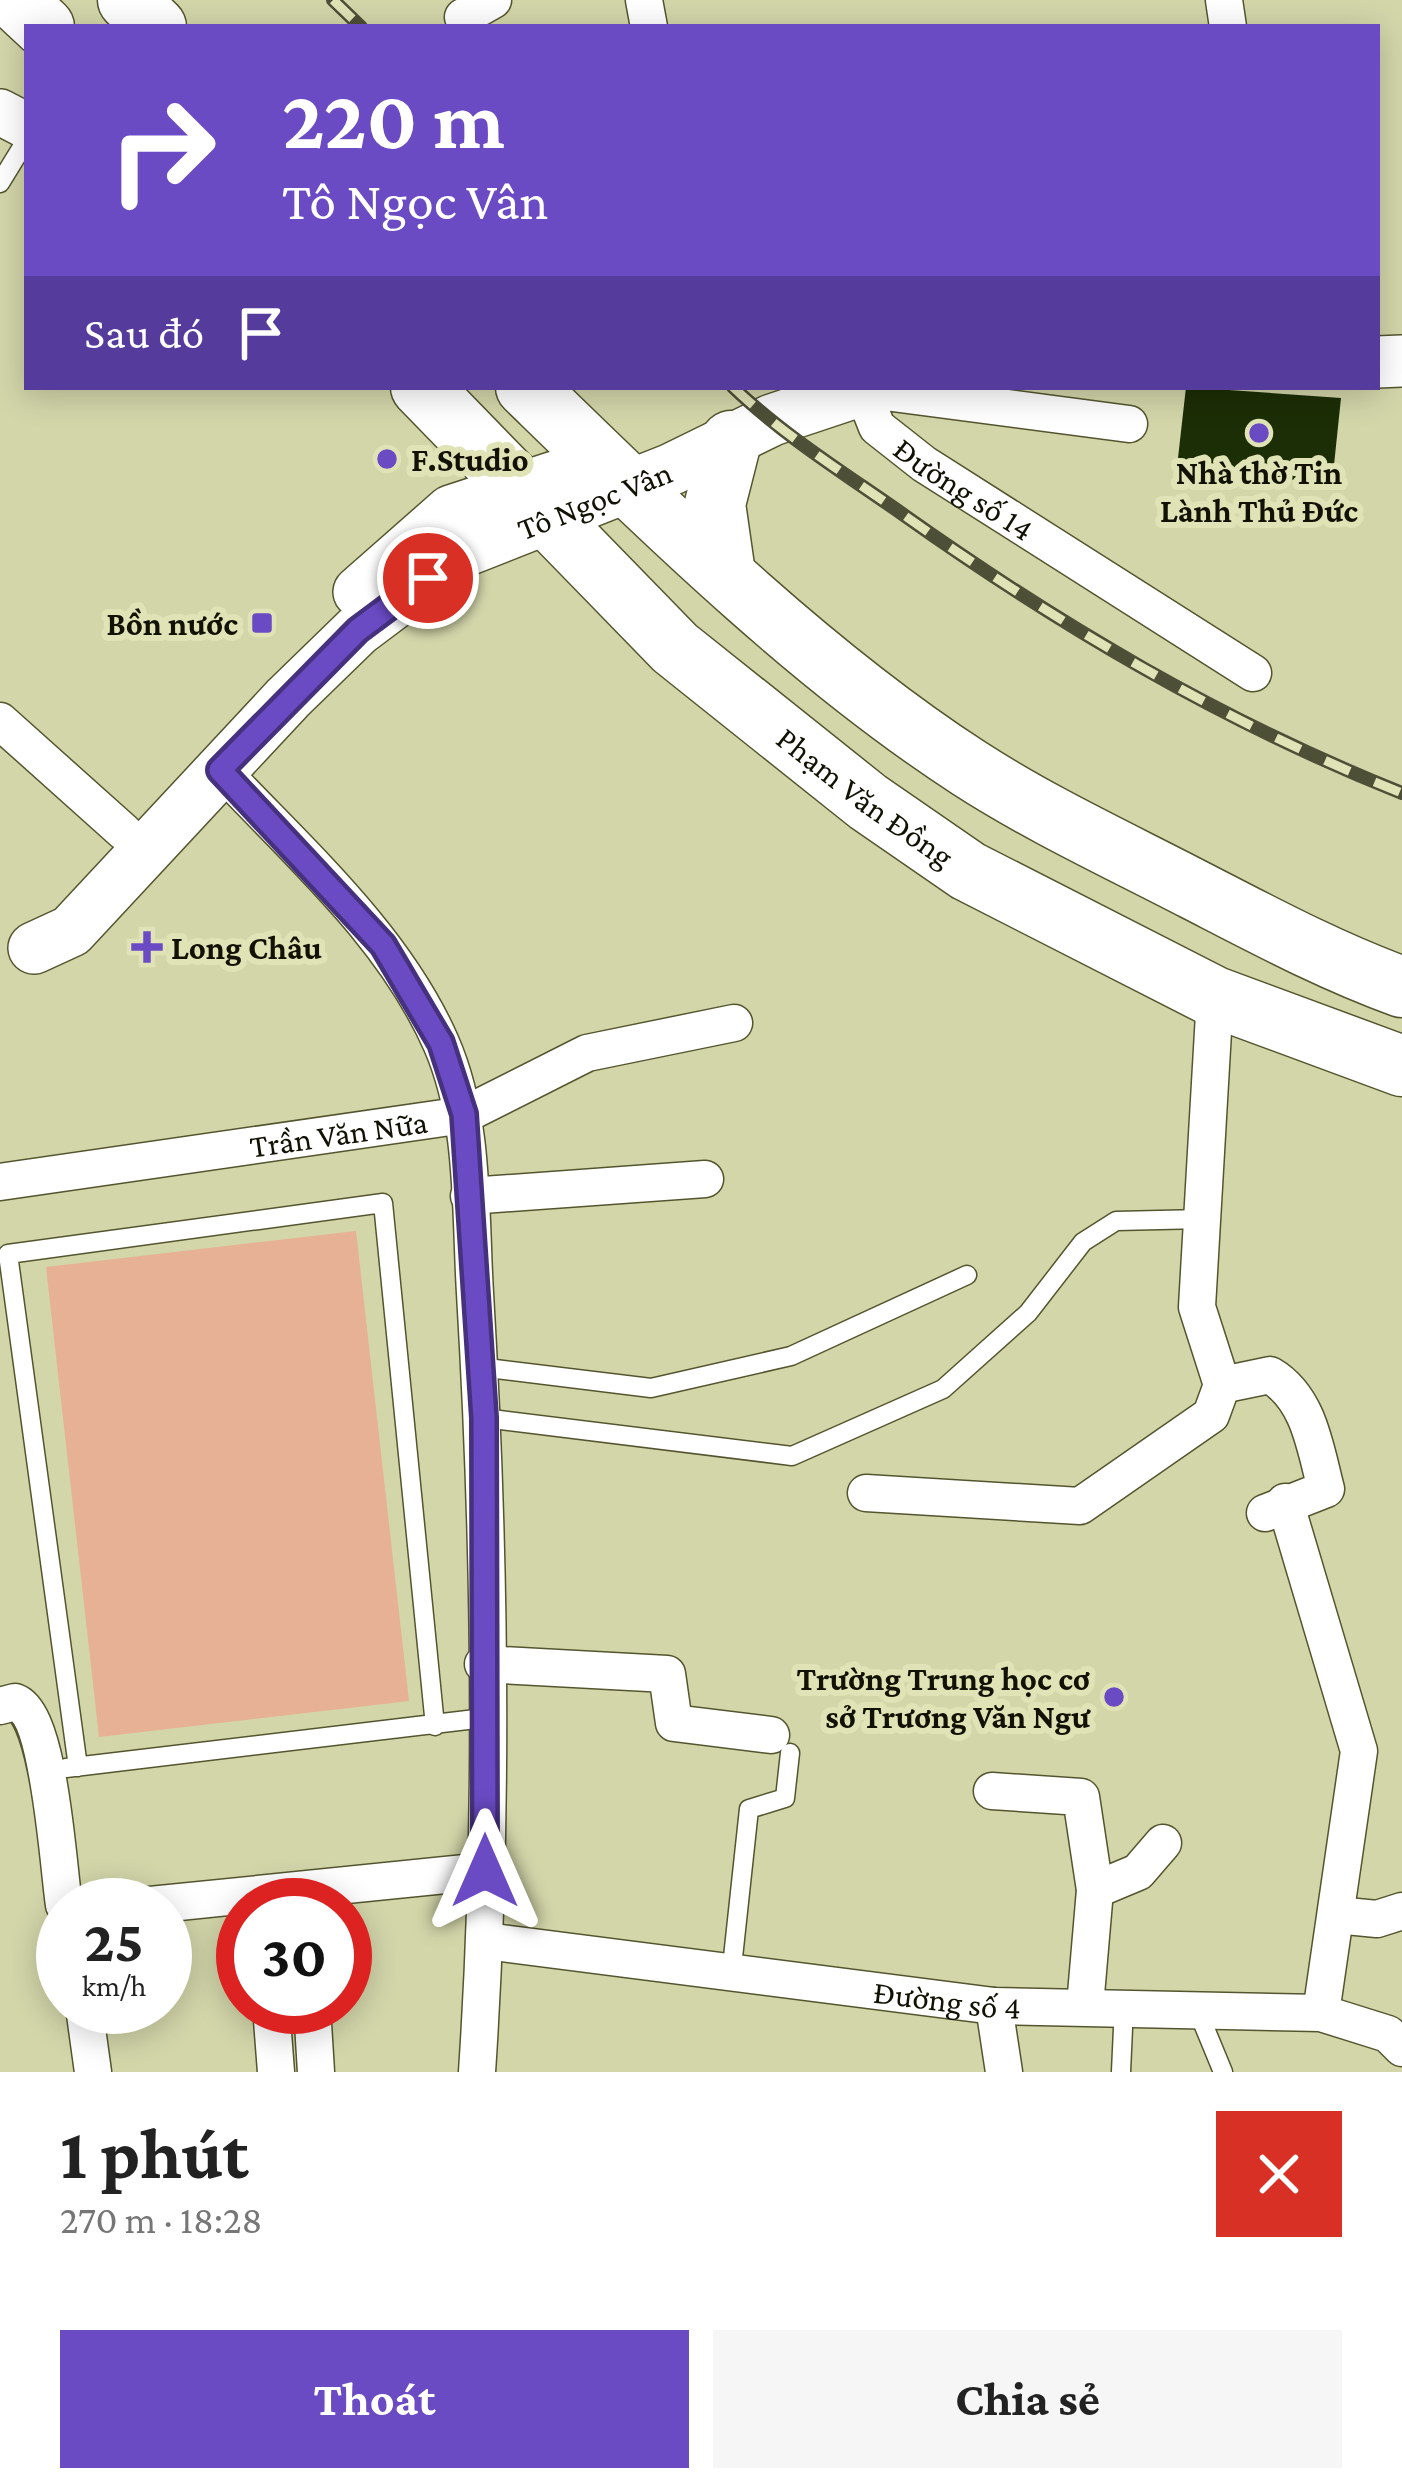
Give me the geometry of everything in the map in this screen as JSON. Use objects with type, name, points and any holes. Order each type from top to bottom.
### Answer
[{"type":"highway","points":[[15,0],[41,24]]},
{"type":"highway","points":[[128,0],[153,24]]},
{"type":"highway","name":"Phạm Văn Đồng","points":[[424,390],[675,648],[868,802],[968,871],[1215,997],[1402,1066]]},
{"type":"highway","points":[[530,391],[725,574],[970,769],[1352,969],[1402,986]]},
{"type":"highway","points":[[725,574],[716,504],[731,441]]},
{"type":"main road","name":"Tô Ngọc Vân","points":[[616,476],[653,449],[779,390]]},
{"type":"main road","name":"Tô Ngọc Vân","points":[[17,963],[65,897],[275,668],[451,511],[533,502],[731,441],[772,420],[861,390]]},
{"type":"main road","name":"Tô Ngọc Vân","points":[[17,963],[71,932],[358,630],[533,502]]},
{"type":"street","name":"Đường số 14","points":[[868,390],[878,427],[924,464],[1253,674]]},
{"type":"street","name":"Đường số 14","points":[[882,390],[1129,424]]},
{"type":"street","points":[[0,721],[124,832]]},
{"type":"street","points":[[220,770],[383,945],[441,1043],[464,1114],[484,1418],[485,1941],[477,2072]]},
{"type":"street","points":[[866,1493],[1080,1506],[1211,1415],[1222,1385],[1197,1307],[1215,997]]},
{"type":"street","name":"Trần Văn Nữa","points":[[0,1183],[464,1114],[533,1084],[587,1053],[734,1023]]},
{"type":"street","points":[[469,1196],[705,1180]]},
{"type":"street","points":[[1222,1385],[1270,1375],[1292,1388],[1326,1489],[1275,1508],[1359,1751],[1322,2013]]},
{"type":"street","points":[[483,1664],[667,1674],[674,1723],[781,1744]]},
{"type":"street","points":[[0,1706],[26,1706],[62,1768],[64,1878]]},
{"type":"street","points":[[992,1791],[1081,1797],[1095,1890],[1085,2006]]},
{"type":"street","points":[[1095,1890],[1138,1872],[1162,1843]]},
{"type":"street","points":[[192,1901],[485,1871]]},
{"type":"street","points":[[1336,1915],[1378,1919],[1402,1911]]},
{"type":"street","name":"Đường số 4","points":[[485,1941],[994,2006],[1322,2013],[1388,2034],[1402,2048]]},
{"type":"street","points":[[994,2006],[1004,2072]]},
{"type":"street","points":[[88,2034],[92,2072]]},
{"type":"street","points":[[273,2034],[276,2072]]},
{"type":"street","points":[[314,2034],[316,2072]]},
{"type":"lane","points":[[0,183],[24,144]]},
{"type":"lane","points":[[435,1726],[383,1204],[8,1254],[62,1768],[435,1726],[484,1718]]},
{"type":"lane","points":[[484,1418],[792,1456],[944,1389],[1028,1313],[1083,1242],[1116,1221],[1204,1219]]},
{"type":"lane","points":[[479,1367],[651,1388],[791,1356],[967,1275]]},
{"type":"lane","points":[[731,1976],[749,1809],[785,1798],[781,1744]]},
{"type":"lane","points":[[1120,2072],[1124,2006]]},
{"type":"lane","points":[[1197,2008],[1223,2072]]},
{"type":"shaded area","points":[[356,1231],[409,1701],[99,1737],[46,1267]]},
{"type":"building","name":"Nhà thờ Tin Lành Thủ Đức","points":[[1186,390],[1341,398],[1332,484],[1177,467]]},
{"type":"railway","points":[[333,0],[358,24]]},
{"type":"railway","points":[[736,390],[836,468],[1081,632],[1270,735],[1402,793]]},
{"type":"place","name":"Nhà thờ Tin Lành Thủ Đức","points":[[1259,433]]},
{"type":"place","name":"F.Studio","points":[[387,459]]},
{"type":"place","name":"Bồn nước","points":[[262,623]]},
{"type":"place","name":"Long Châu","points":[[147,947]]},
{"type":"place","name":"Trường Trung học cơ sở Trương Văn Ngư","points":[[1114,1697]]},
{"type":"route","points":[[428,578],[358,630],[220,770],[383,945],[441,1043],[464,1114],[484,1418],[485,1871]]}]
